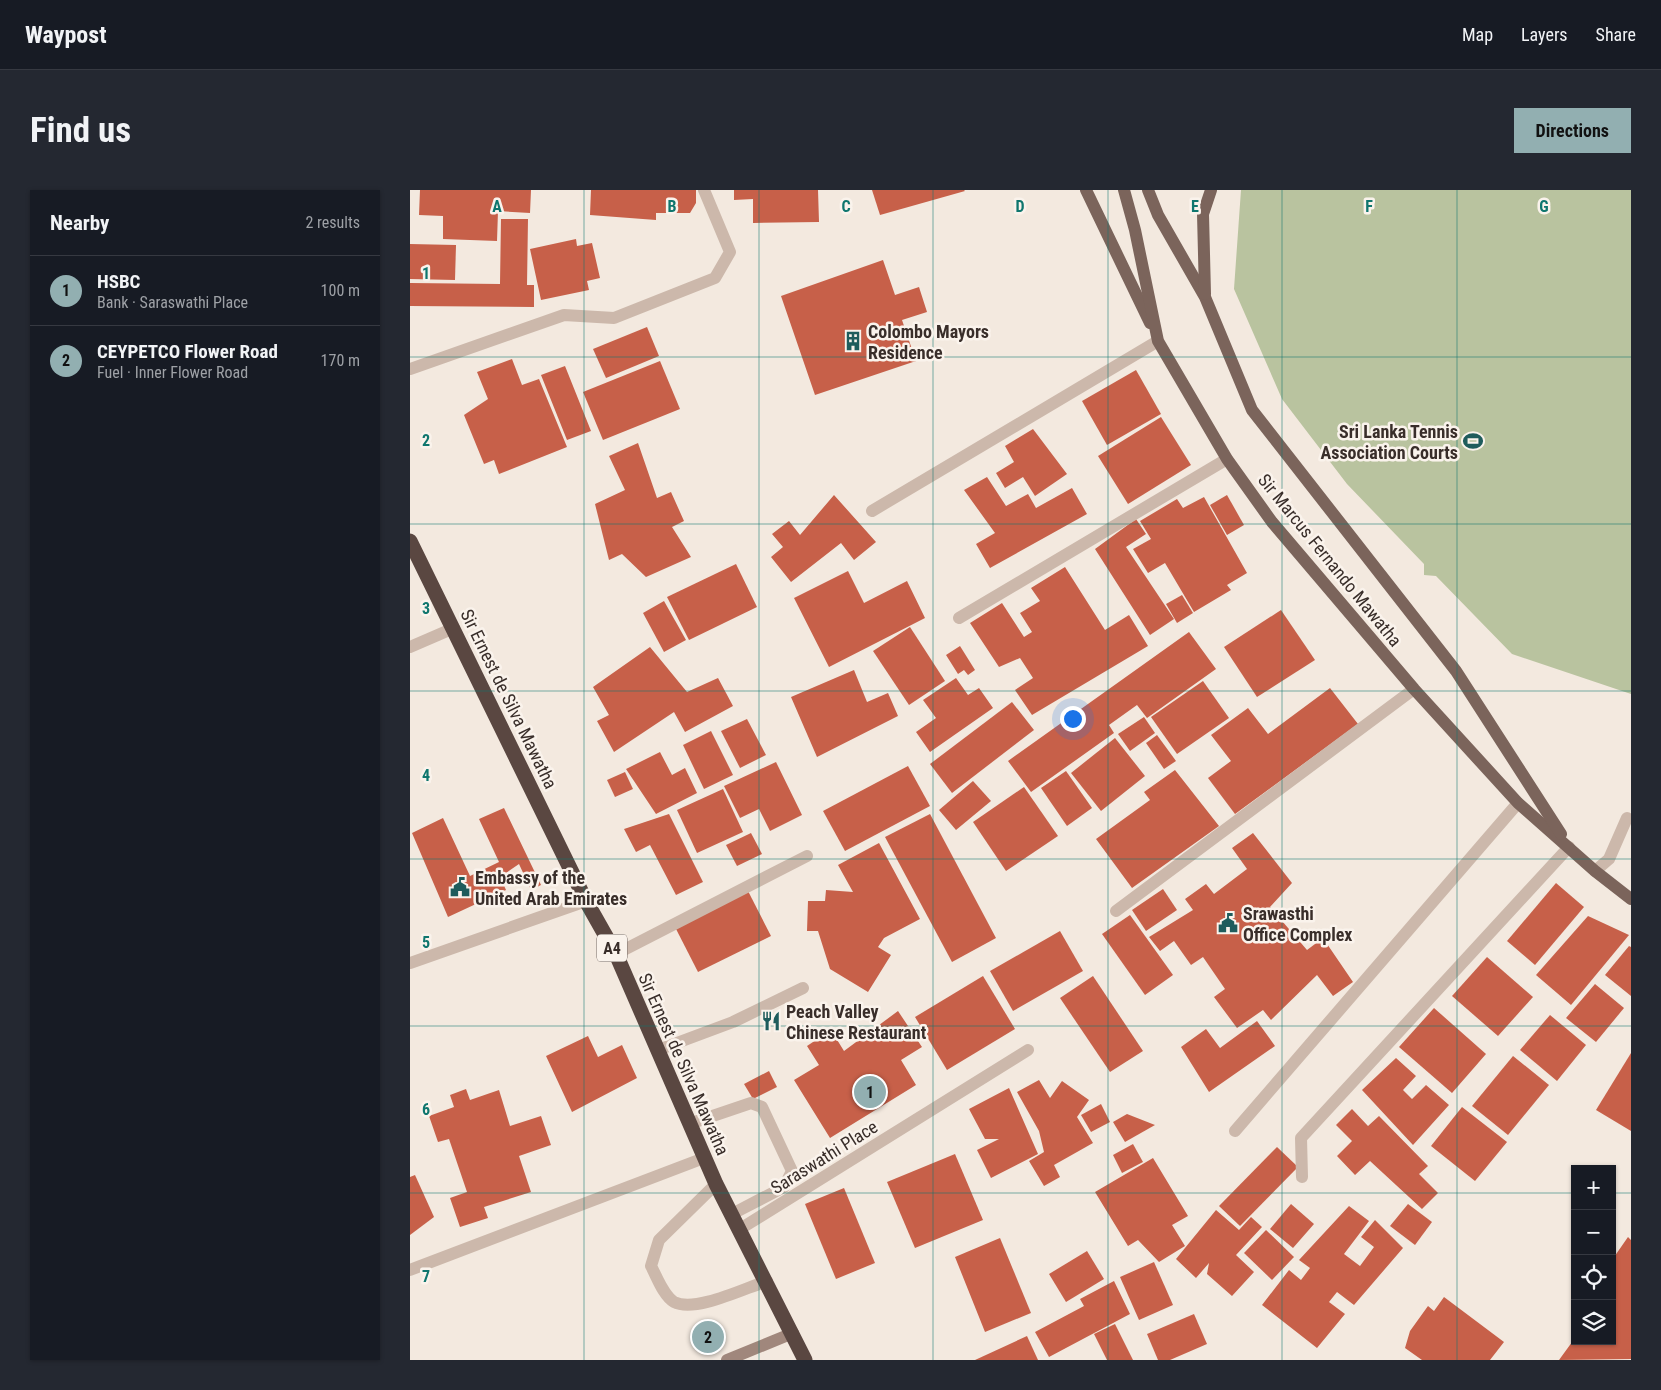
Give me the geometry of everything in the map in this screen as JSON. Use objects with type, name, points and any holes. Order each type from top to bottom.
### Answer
[{"type":"highway","name":"Sir Ernest de Silva Mawatha","points":[[410,541],[586,902],[616,954],[716,1184],[767,1281],[805,1360]]},
{"type":"main road","points":[[1086,190],[1158,341]]},
{"type":"main road","name":"Sir Marcus Fernando Mawatha","points":[[1124,190],[1135,230],[1158,341],[1227,459],[1272,522],[1414,689],[1518,803],[1595,871],[1631,899]]},
{"type":"main road","name":"Sir Marcus Fernando Mawatha","points":[[1148,190],[1158,214],[1206,297],[1252,410],[1456,671],[1569,847]]},
{"type":"main road","points":[[1206,297],[1203,214],[1211,190]]},
{"type":"main road","points":[[727,1360],[793,1334]]},
{"type":"street","points":[[410,369],[564,315],[614,318],[715,278],[730,252],[704,190]]},
{"type":"street","points":[[872,511],[1158,341]]},
{"type":"street","points":[[959,618],[1227,459]]},
{"type":"street","points":[[410,647],[454,628]]},
{"type":"street","points":[[1116,911],[1414,689]]},
{"type":"street","points":[[1235,1131],[1518,803]]},
{"type":"street","points":[[1595,871],[1609,859],[1627,818]]},
{"type":"street","points":[[1302,1176],[1300,1138],[1569,847]]},
{"type":"street","points":[[616,954],[807,856]]},
{"type":"street","points":[[410,963],[586,902]]},
{"type":"street","points":[[658,1050],[732,1022],[803,988]]},
{"type":"street","name":"Saraswathi Place","points":[[740,1230],[1028,1050]]},
{"type":"street","points":[[689,1124],[751,1103],[762,1107],[781,1145],[792,1171],[784,1187],[732,1214]]},
{"type":"street","points":[[410,1270],[704,1158]]},
{"type":"street","points":[[716,1184],[660,1240],[651,1266],[661,1286],[674,1302],[695,1306],[767,1281]]},
{"type":"green space","name":"Sri Lanka Tennis Association Courts","points":[[1241,190],[1631,190],[1631,694],[1512,654],[1436,576],[1424,575],[1424,564],[1347,484],[1282,399],[1234,289]]},
{"type":"building","points":[[420,190],[531,190],[530,213],[498,211],[497,241],[443,239],[443,216],[419,215]]},
{"type":"building","points":[[591,190],[696,190],[696,203],[690,213],[656,213],[656,220],[590,215]]},
{"type":"building","points":[[734,190],[818,190],[819,222],[753,223],[753,199],[734,200]]},
{"type":"building","points":[[872,190],[964,190],[965,191],[880,215]]},
{"type":"building","points":[[501,219],[528,219],[527,285],[534,285],[534,307],[410,306],[410,283],[500,284]]},
{"type":"building","points":[[576,239],[577,246],[592,243],[600,278],[587,281],[589,290],[541,300],[530,249]]},
{"type":"building","points":[[410,244],[456,245],[455,280],[410,279]]},
{"type":"building","name":"Colombo Mayors Residence","points":[[883,260],[895,295],[919,287],[927,312],[902,320],[916,361],[815,395],[781,296]]},
{"type":"building","points":[[647,327],[659,356],[606,378],[593,349]]},
{"type":"building","points":[[512,359],[522,385],[539,379],[567,447],[499,474],[494,460],[484,464],[464,415],[488,399],[477,372]]},
{"type":"building","points":[[660,361],[680,409],[603,440],[583,392]]},
{"type":"building","points":[[565,366],[591,431],[567,440],[541,375]]},
{"type":"building","points":[[1136,370],[1161,414],[1107,445],[1082,401]]},
{"type":"building","points":[[1161,417],[1191,465],[1128,504],[1098,456]]},
{"type":"building","points":[[1033,429],[1067,474],[1035,496],[1023,477],[1005,488],[996,473],[1014,462],[1005,446]]},
{"type":"building","points":[[638,443],[657,498],[671,492],[684,521],[672,527],[691,557],[646,577],[622,554],[609,560],[595,504],[625,490],[609,456]]},
{"type":"building","points":[[987,477],[1006,506],[1028,494],[1036,508],[1072,488],[1087,514],[990,568],[976,544],[995,533],[964,490]]},
{"type":"building","points":[[834,495],[876,542],[854,560],[841,543],[791,582],[771,557],[783,547],[772,534],[789,521],[800,535]]},
{"type":"building","points":[[1227,495],[1244,525],[1227,535],[1210,505]]},
{"type":"building","points":[[1204,497],[1247,573],[1227,585],[1231,590],[1194,612],[1165,563],[1148,573],[1133,549],[1151,539],[1140,521],[1177,499],[1183,508]]},
{"type":"building","points":[[1136,519],[1146,534],[1126,547],[1174,619],[1150,635],[1095,549]]},
{"type":"building","points":[[736,564],[757,607],[689,640],[667,597]]},
{"type":"building","points":[[1065,567],[1105,630],[1129,615],[1148,646],[1032,715],[1015,690],[1033,678],[1020,658],[999,667],[970,623],[1002,603],[1024,637],[1032,632],[1020,613],[1040,601],[1031,588]]},
{"type":"building","points":[[848,571],[864,603],[907,581],[925,618],[829,667],[794,598]]},
{"type":"building","points":[[1182,595],[1193,613],[1177,623],[1166,604]]},
{"type":"building","points":[[664,601],[686,640],[664,652],[643,613]]},
{"type":"building","points":[[1281,610],[1315,660],[1257,697],[1224,647]]},
{"type":"building","points":[[910,627],[945,681],[909,705],[873,651]]},
{"type":"building","points":[[1189,632],[1216,669],[1147,718],[1137,705],[1109,725],[1114,733],[1031,792],[1008,761]]},
{"type":"building","points":[[960,646],[975,670],[968,675],[964,670],[958,674],[946,655]]},
{"type":"building","points":[[650,647],[687,692],[718,678],[733,706],[685,732],[674,712],[614,752],[597,721],[609,715],[593,687]]},
{"type":"building","points":[[854,670],[867,702],[888,693],[898,716],[817,757],[791,697]]},
{"type":"building","points":[[956,678],[968,695],[979,688],[993,708],[930,752],[916,732],[936,718],[923,700]]},
{"type":"building","points":[[1203,681],[1229,718],[1177,754],[1151,717]]},
{"type":"building","points":[[1330,688],[1358,724],[1235,814],[1208,778],[1231,761],[1211,735],[1248,708],[1268,734]]},
{"type":"building","points":[[1012,702],[1034,730],[952,793],[930,764]]},
{"type":"building","points":[[1144,717],[1155,733],[1130,751],[1118,734]]},
{"type":"building","points":[[747,719],[766,755],[740,768],[721,731]]},
{"type":"building","points":[[711,731],[733,775],[704,789],[683,745]]},
{"type":"building","points":[[1157,735],[1176,761],[1164,769],[1146,743]]},
{"type":"building","points":[[1115,738],[1145,776],[1101,811],[1071,773]]},
{"type":"building","points":[[660,752],[672,775],[685,768],[697,793],[656,814],[626,769]]},
{"type":"building","points":[[776,762],[802,815],[770,831],[759,809],[740,818],[724,786]]},
{"type":"building","points":[[908,766],[930,806],[845,851],[823,811]]},
{"type":"building","points":[[1175,770],[1219,826],[1132,888],[1096,839],[1150,800],[1144,792]]},
{"type":"building","points":[[1066,771],[1092,808],[1067,826],[1041,788]]},
{"type":"building","points":[[625,772],[633,789],[615,797],[607,780]]},
{"type":"building","points":[[973,781],[991,801],[956,830],[939,810]]},
{"type":"building","points":[[1024,787],[1058,836],[1006,871],[973,822]]},
{"type":"building","points":[[723,789],[743,832],[697,853],[677,810]]},
{"type":"building","points":[[504,808],[541,885],[531,890],[519,864],[500,877],[506,890],[448,917],[412,833],[443,818],[470,876],[499,862],[479,819]]},
{"type":"building","points":[[669,814],[703,882],[676,895],[650,845],[636,852],[624,829]]},
{"type":"building","points":[[930,814],[996,938],[952,962],[885,837]]},
{"type":"building","points":[[751,833],[762,854],[737,866],[726,845]]},
{"type":"building","name":"Srawasthi Office Complex","points":[[1253,833],[1292,883],[1270,907],[1307,950],[1323,938],[1353,982],[1333,996],[1317,975],[1271,1020],[1263,1010],[1237,1028],[1214,997],[1225,989],[1203,957],[1191,965],[1174,941],[1160,951],[1149,937],[1193,910],[1185,899],[1206,884],[1214,894],[1247,869],[1232,848]]},
{"type":"building","points":[[879,843],[920,919],[884,938],[878,947],[891,955],[868,992],[830,969],[818,931],[807,931],[808,901],[825,901],[826,890],[853,892],[838,865]]},
{"type":"building","points":[[1556,883],[1584,907],[1535,965],[1507,941]]},
{"type":"building","points":[[1163,889],[1177,910],[1146,931],[1132,910]]},
{"type":"building","points":[[748,891],[771,936],[698,972],[675,927]]},
{"type":"building","points":[[1130,915],[1173,975],[1145,995],[1102,934]]},
{"type":"building","points":[[1588,916],[1629,935],[1571,1005],[1536,975]]},
{"type":"building","points":[[1060,931],[1083,971],[1013,1011],[990,971]]},
{"type":"building","points":[[1629,946],[1631,947],[1631,996],[1605,975]]},
{"type":"building","points":[[1487,957],[1533,997],[1498,1036],[1452,996]]},
{"type":"building","points":[[983,976],[1015,1029],[947,1070],[915,1017]]},
{"type":"building","points":[[1093,976],[1143,1051],[1110,1072],[1060,998]]},
{"type":"building","points":[[1595,984],[1624,1008],[1596,1042],[1566,1018]]},
{"type":"building","points":[[1434,1008],[1486,1054],[1452,1093],[1399,1047]]},
{"type":"building","points":[[898,1011],[922,1047],[901,1060],[916,1085],[830,1138],[794,1080],[819,1065],[807,1046],[831,1030],[844,1051]]},
{"type":"building","points":[[1550,1015],[1586,1045],[1557,1081],[1520,1050]]},
{"type":"building","points":[[1257,1021],[1275,1046],[1209,1092],[1181,1047],[1206,1029],[1220,1048]]},
{"type":"building","points":[[588,1036],[598,1057],[622,1045],[637,1078],[572,1112],[546,1056]]},
{"type":"building","points":[[1631,1053],[1631,1131],[1596,1110]]},
{"type":"building","points":[[1513,1056],[1549,1085],[1508,1135],[1472,1106]]},
{"type":"building","points":[[1396,1058],[1416,1076],[1403,1090],[1412,1099],[1426,1085],[1449,1105],[1413,1145],[1362,1090]]},
{"type":"building","points":[[769,1071],[777,1087],[753,1099],[744,1084]]},
{"type":"building","points":[[1039,1080],[1050,1098],[1062,1081],[1089,1100],[1077,1117],[1093,1143],[1054,1165],[1060,1177],[1044,1186],[1029,1161],[1044,1152],[1039,1131],[1017,1092]]},
{"type":"building","points":[[1009,1088],[1038,1154],[991,1178],[977,1150],[999,1139],[985,1139],[969,1109]]},
{"type":"building","points":[[466,1089],[470,1100],[499,1090],[510,1126],[541,1116],[551,1145],[519,1156],[531,1192],[484,1207],[488,1218],[460,1227],[450,1198],[467,1192],[449,1139],[438,1142],[429,1116],[454,1107],[450,1095]]},
{"type":"building","points":[[1101,1104],[1110,1122],[1091,1132],[1081,1115]]},
{"type":"building","points":[[1462,1107],[1507,1142],[1475,1181],[1431,1146]]},
{"type":"building","points":[[1352,1109],[1368,1126],[1379,1116],[1428,1166],[1419,1174],[1438,1193],[1422,1209],[1370,1161],[1355,1175],[1337,1156],[1352,1141],[1336,1125]]},
{"type":"building","points":[[1127,1114],[1155,1125],[1125,1142],[1113,1122]]},
{"type":"building","points":[[1133,1144],[1143,1162],[1122,1173],[1113,1155]]},
{"type":"building","points":[[1277,1147],[1298,1167],[1240,1226],[1219,1206]]},
{"type":"building","points":[[955,1154],[983,1220],[915,1248],[887,1182]]},
{"type":"building","points":[[1153,1158],[1188,1216],[1172,1225],[1185,1246],[1159,1262],[1138,1240],[1128,1246],[1095,1192]]},
{"type":"building","points":[[415,1175],[434,1217],[410,1235],[410,1177]]},
{"type":"building","points":[[844,1188],[875,1263],[836,1279],[805,1204]]},
{"type":"building","points":[[1291,1204],[1314,1224],[1293,1248],[1270,1229]]},
{"type":"building","points":[[1408,1204],[1432,1222],[1415,1245],[1390,1226]]},
{"type":"building","points":[[1349,1206],[1369,1221],[1344,1254],[1360,1266],[1374,1247],[1361,1237],[1375,1220],[1403,1248],[1354,1305],[1337,1292],[1329,1302],[1345,1314],[1317,1348],[1262,1305],[1289,1270],[1301,1280],[1310,1268],[1299,1260]]},
{"type":"building","points":[[1216,1210],[1239,1230],[1251,1217],[1262,1227],[1236,1255],[1254,1272],[1232,1296],[1207,1274],[1209,1263],[1196,1278],[1176,1259]]},
{"type":"building","points":[[1266,1230],[1294,1257],[1272,1280],[1244,1253]]},
{"type":"building","points":[[1628,1237],[1631,1240],[1631,1359],[1559,1360],[1571,1344],[1616,1345],[1616,1254]]},
{"type":"building","points":[[1000,1238],[1031,1313],[985,1332],[955,1257]]},
{"type":"building","points":[[1087,1251],[1104,1279],[1066,1302],[1049,1274]]},
{"type":"building","points":[[1154,1262],[1173,1305],[1139,1320],[1120,1277]]},
{"type":"building","points":[[1114,1281],[1130,1314],[1049,1357],[1035,1332],[1084,1306],[1080,1299]]},
{"type":"building","points":[[1444,1297],[1504,1342],[1490,1360],[1422,1360],[1405,1348],[1410,1331],[1428,1306],[1434,1311]]},
{"type":"building","points":[[1194,1314],[1207,1344],[1170,1360],[1158,1360],[1147,1334]]},
{"type":"building","points":[[1115,1324],[1133,1360],[1107,1360],[1094,1334]]},
{"type":"building","points":[[1027,1336],[1038,1360],[975,1360]]},
{"type":"place","name":"Colombo Mayors Residence","points":[[853,341]]},
{"type":"place","name":"Sri Lanka Tennis Association Courts","points":[[1473,441]]},
{"type":"place","name":"Embassy of the United Arab Emirates","points":[[460,887]]},
{"type":"place","name":"Srawasthi Office Complex","points":[[1228,923]]},
{"type":"place","name":"Peach Valley Chinese Restaurant","points":[[771,1021]]},
{"type":"place","name":"HSBC","points":[[870,1092]]},
{"type":"place","name":"CEYPETCO Flower Road","points":[[708,1337]]}]
